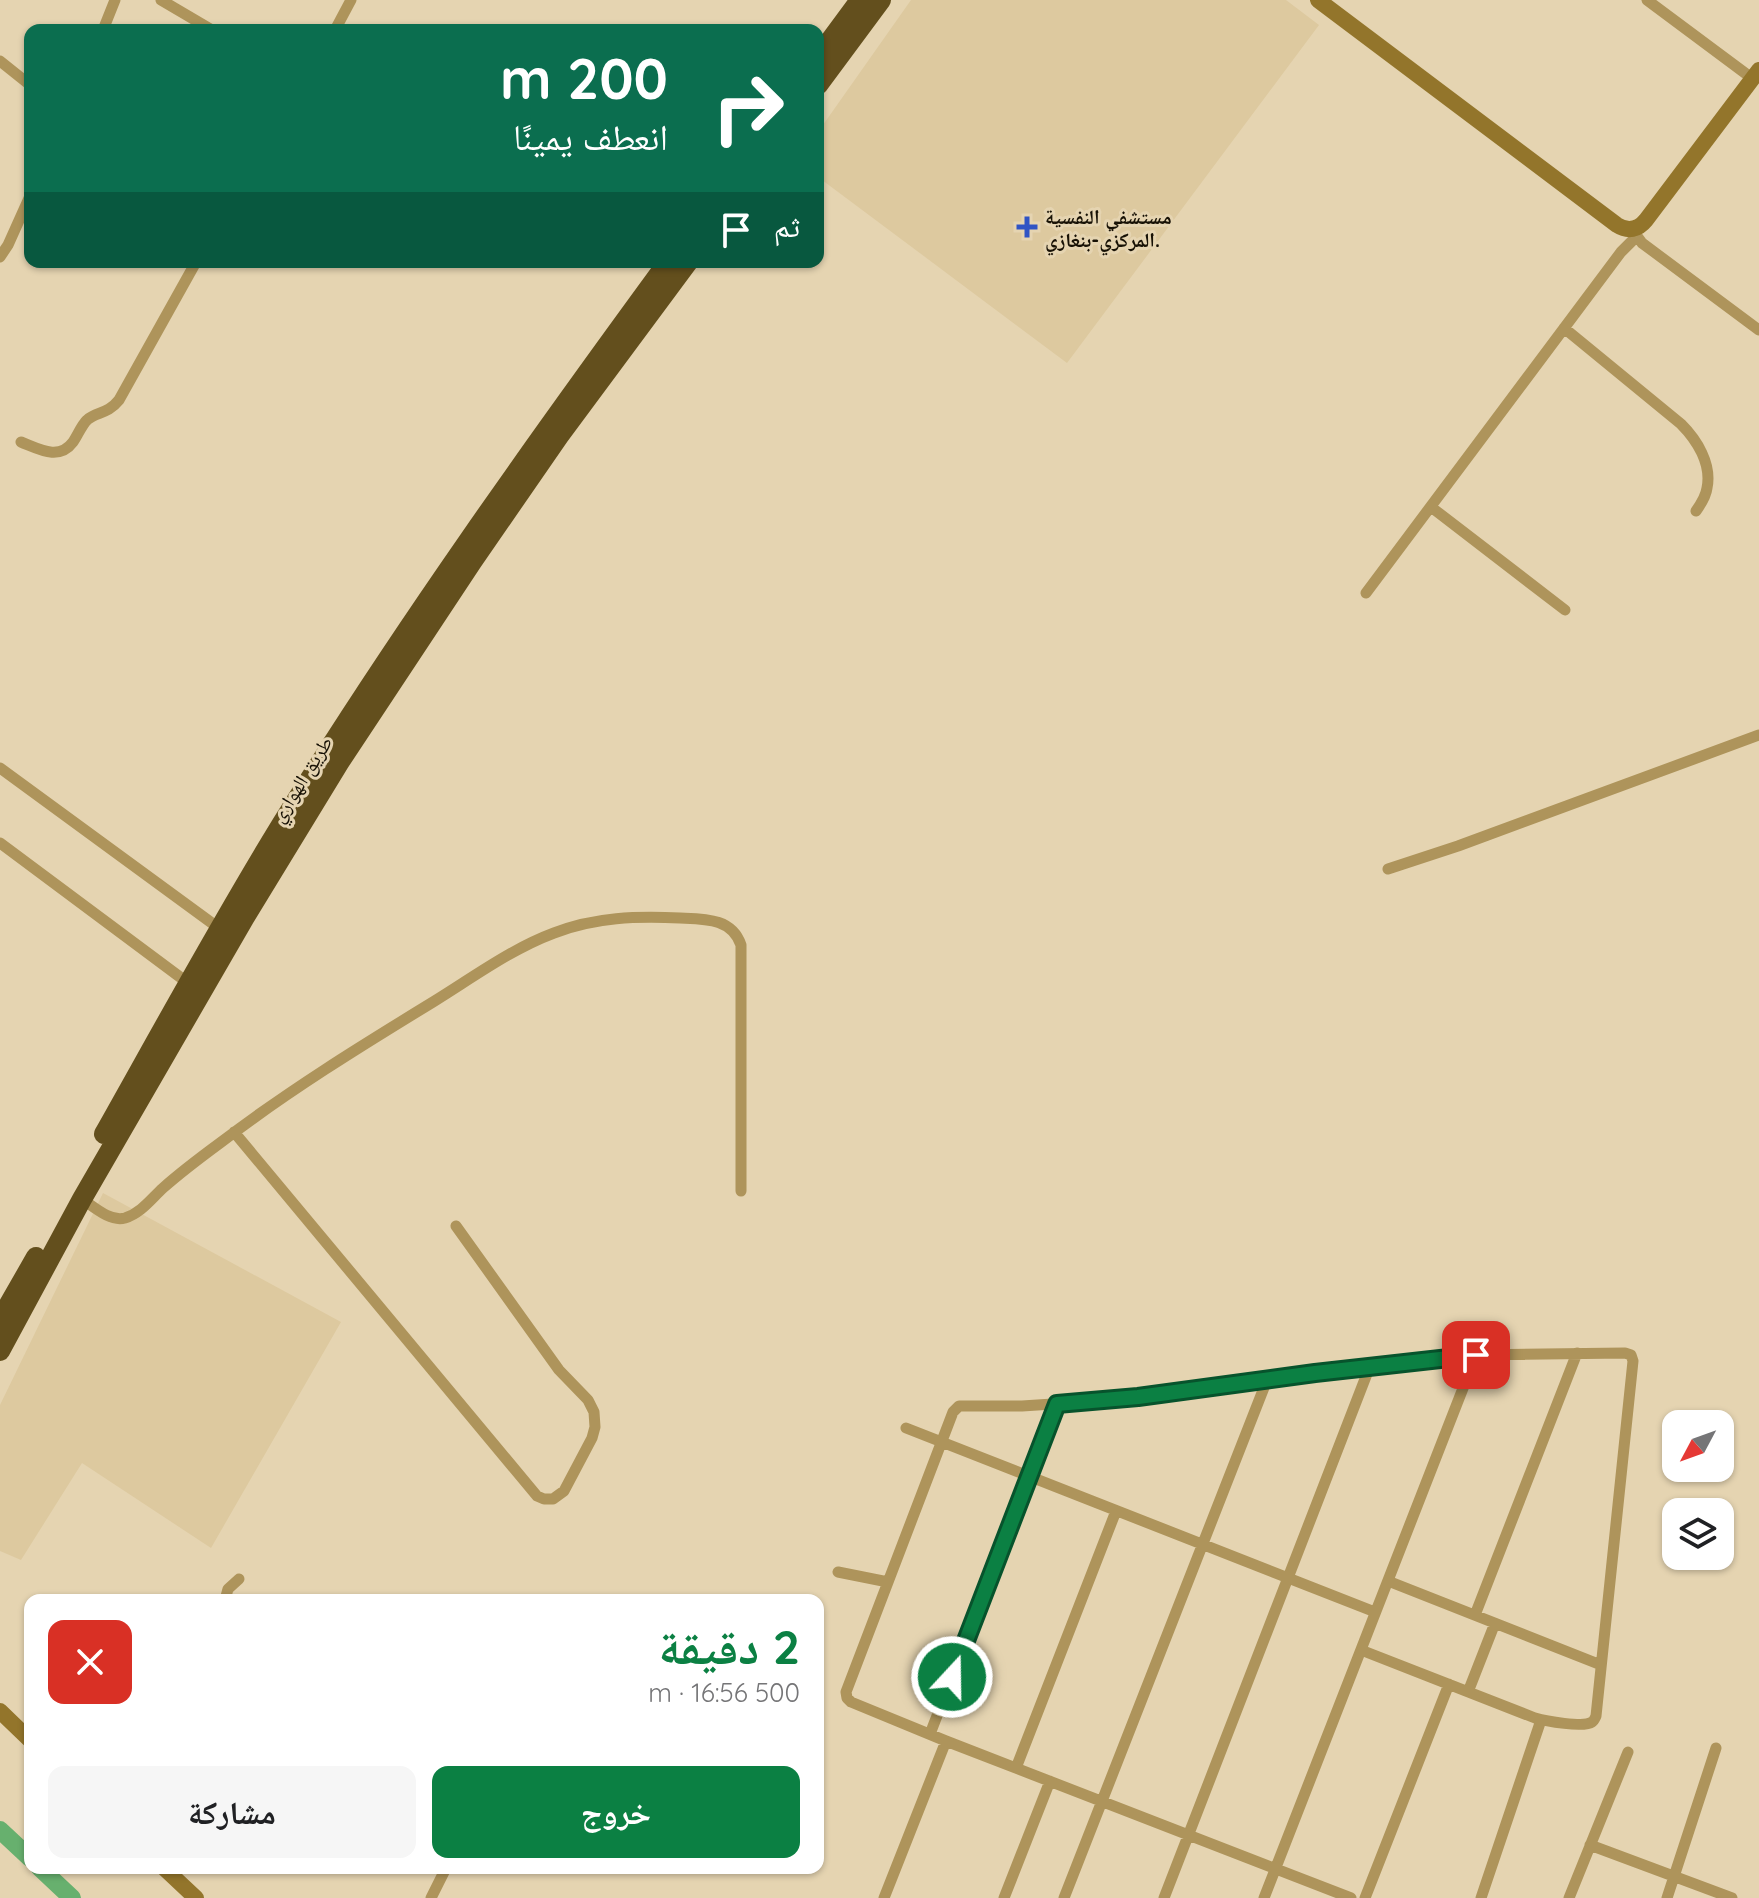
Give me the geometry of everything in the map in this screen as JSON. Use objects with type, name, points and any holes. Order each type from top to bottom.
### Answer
[{"type":"highway","points":[[824,49],[860,0]]},
{"type":"highway","points":[[824,77],[881,0]]},
{"type":"highway","name":"طريق الهواري","points":[[0,1320],[188,983],[281,825],[338,736],[553,432],[664,268]]},
{"type":"highway","name":"طريق الهواري","points":[[0,1351],[82,1199],[245,917],[331,776],[472,562],[553,432],[683,268]]},
{"type":"street","points":[[105,24],[115,0]]},
{"type":"street","points":[[161,0],[202,24]]},
{"type":"street","points":[[338,24],[351,0]]},
{"type":"street","points":[[1318,0],[1617,225],[1635,233],[1642,243],[1759,330]]},
{"type":"street","points":[[1366,593],[1756,74],[1647,0]]},
{"type":"street","points":[[0,61],[24,80]]},
{"type":"street","points":[[0,257],[24,209]]},
{"type":"street","points":[[21,442],[48,452],[60,452],[70,446],[90,418],[116,404],[193,268]]},
{"type":"street","points":[[1564,328],[1681,424],[1695,440],[1705,461],[1708,482],[1705,496],[1696,511]]},
{"type":"street","points":[[1431,507],[1565,610]]},
{"type":"street","points":[[1388,869],[1759,735]]},
{"type":"street","points":[[0,768],[220,929]]},
{"type":"street","points":[[0,843],[188,983]]},
{"type":"street","points":[[82,1199],[111,1218],[129,1217],[234,1132],[348,1054],[516,951],[581,924],[650,917],[722,923],[734,932],[741,945],[741,1191]]},
{"type":"street","points":[[234,1132],[537,1496],[553,1499],[564,1491],[588,1448],[595,1427],[594,1412],[588,1400],[559,1370],[456,1226]]},
{"type":"street","points":[[1475,1615],[1577,1353]]},
{"type":"street","points":[[1264,1898],[1476,1355]]},
{"type":"street","points":[[1351,1898],[946,1741],[854,1703],[846,1695],[953,1412],[959,1406],[1057,1404],[1138,1397],[1476,1355],[1631,1355],[1633,1361],[1596,1716],[1593,1721],[1587,1724],[1541,1720],[1361,1650]]},
{"type":"street","points":[[1164,1898],[1370,1366]]},
{"type":"street","points":[[1064,1898],[1267,1380]]},
{"type":"street","points":[[930,1734],[1057,1404]]},
{"type":"street","points":[[906,1428],[1375,1612]]},
{"type":"street","points":[[1016,1768],[1116,1511]]},
{"type":"street","points":[[838,1572],[888,1582]]},
{"type":"street","points":[[227,1594],[239,1579]]},
{"type":"street","points":[[1388,1581],[1601,1665]]},
{"type":"street","points":[[1468,1692],[1495,1623]]},
{"type":"street","points":[[1365,1898],[1449,1684]]},
{"type":"street","points":[[0,1711],[24,1734]]},
{"type":"street","points":[[1481,1898],[1541,1720]]},
{"type":"street","points":[[884,1898],[946,1741]]},
{"type":"street","points":[[1667,1898],[1716,1748]]},
{"type":"street","points":[[1569,1898],[1628,1752]]},
{"type":"street","points":[[1004,1898],[1050,1781]]},
{"type":"street","points":[[1590,1845],[1732,1898]]},
{"type":"street","points":[[170,1874],[196,1898]]},
{"type":"street","points":[[431,1898],[443,1874]]},
{"type":"shaded area","name":"مستشفي النفسية المركزي-بنغازي.","points":[[911,0],[1286,0],[1319,25],[1067,363],[824,181],[824,123]]},
{"type":"shaded area","points":[[103,1193],[341,1322],[211,1548],[82,1463],[21,1560],[0,1551],[0,1405]]},
{"type":"waterway","points":[[0,1830],[24,1852]]},
{"type":"waterway","points":[[46,1874],[72,1898]]},
{"type":"place","name":"مستشفي النفسية المركزي-بنغازي.","points":[[1027,227]]},
{"type":"route","points":[[952,1677],[1057,1404],[1138,1397],[1476,1355]]}]
